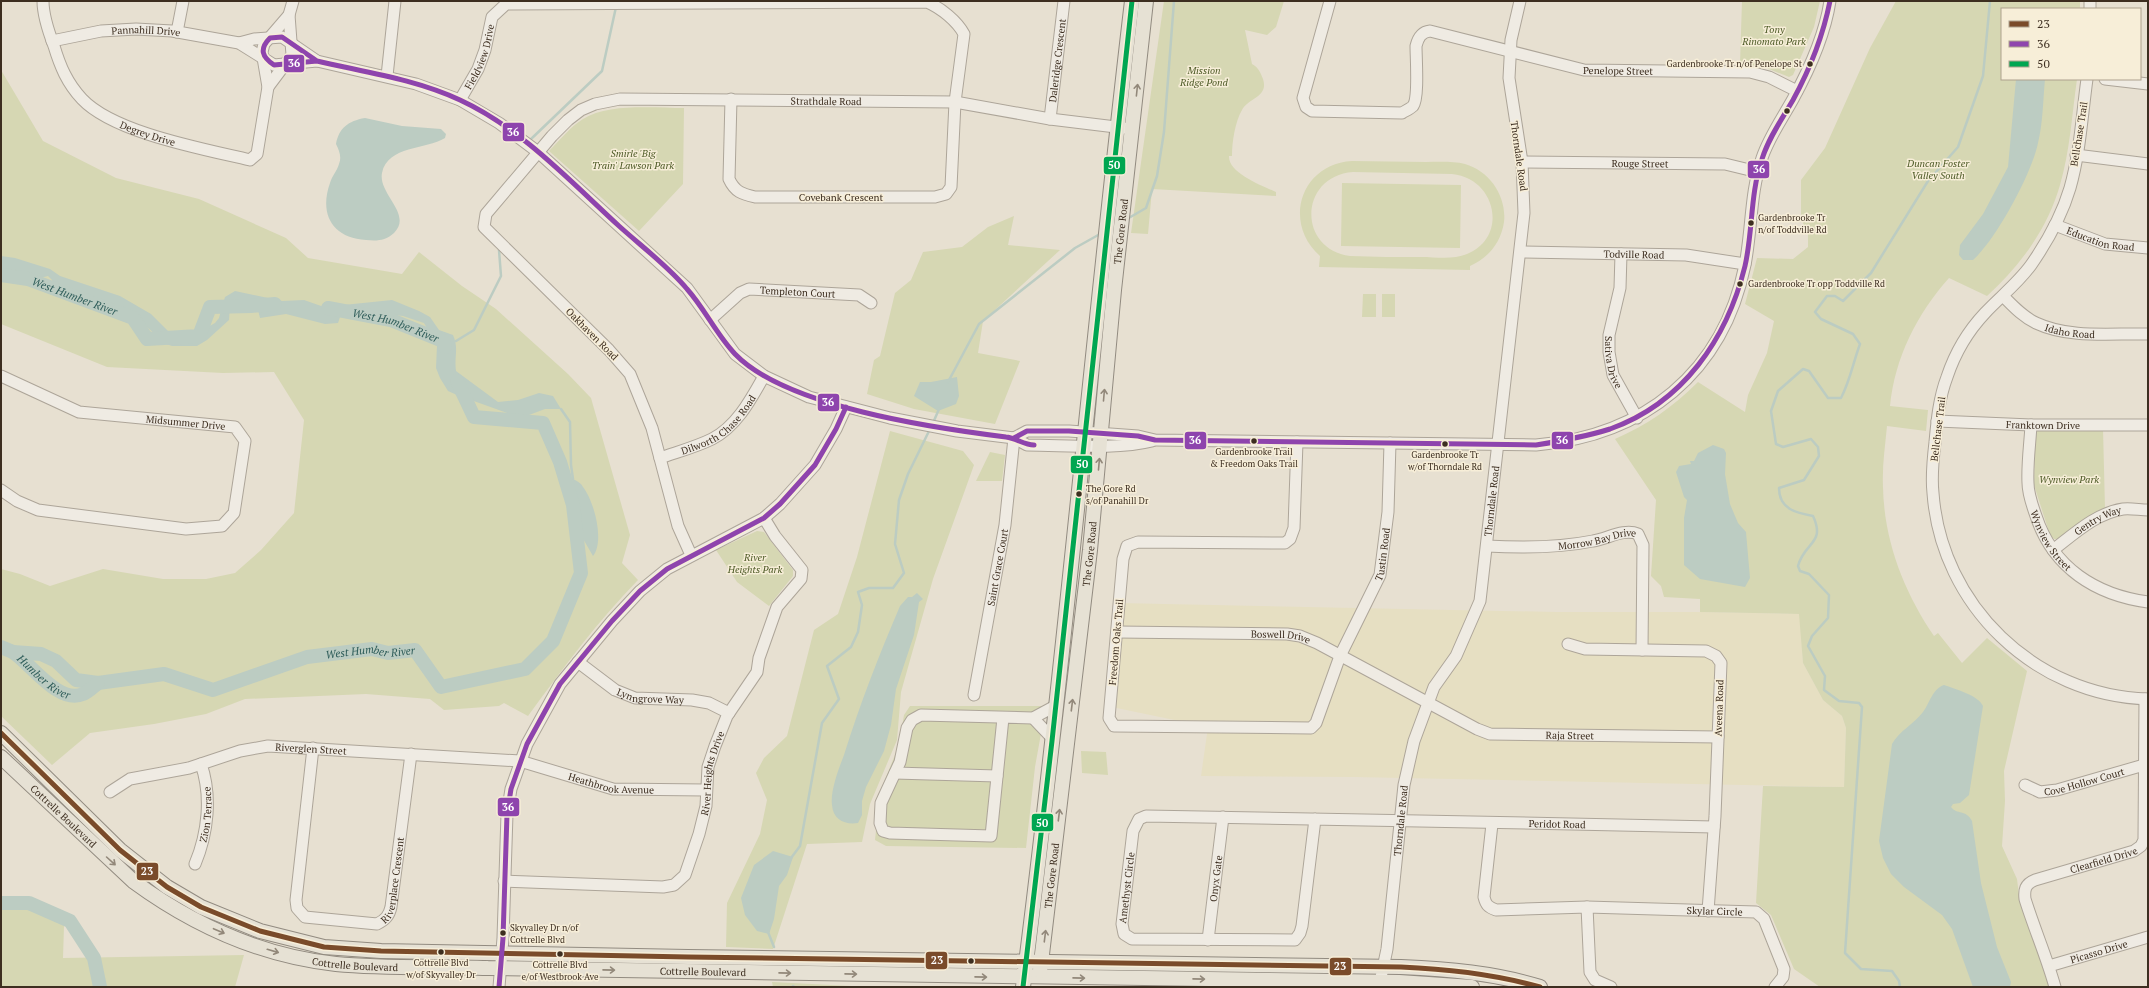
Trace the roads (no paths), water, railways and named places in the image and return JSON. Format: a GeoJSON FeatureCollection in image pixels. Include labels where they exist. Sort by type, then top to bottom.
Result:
{"type":"FeatureCollection","features":[{"type":"Feature","properties":{"kind":"main road","name":"The Gore Road"},"geometry":{"type":"LineString","coordinates":[[1024,982],[1071,584],[1107,217],[1132,1]]}},
{"type":"Feature","properties":{"kind":"main road","name":"The Gore Road"},"geometry":{"type":"LineString","coordinates":[[1039,982],[1086,586],[1120,236],[1146,1]]}},
{"type":"Feature","properties":{"kind":"main road"},"geometry":{"type":"LineString","coordinates":[[1071,584],[1086,586]]}},
{"type":"Feature","properties":{"kind":"main road","name":"Cottrelle Boulevard"},"geometry":{"type":"LineString","coordinates":[[1,733],[120,850],[167,888],[201,907],[260,932],[324,947],[369,951],[812,959],[1383,966],[1465,971],[1540,987]]}},
{"type":"Feature","properties":{"kind":"main road"},"geometry":{"type":"LineString","coordinates":[[1053,737],[1068,738]]}},
{"type":"Feature","properties":{"kind":"main road","name":"Cottrelle Boulevard"},"geometry":{"type":"LineString","coordinates":[[1,757],[133,881],[184,915],[213,929],[256,946],[318,961],[360,965],[812,974],[1024,982],[1427,983],[1472,987]]}},
{"type":"Feature","properties":{"kind":"street","name":"Degrey Drive"},"geometry":{"type":"LineString","coordinates":[[43,1],[52,41],[63,73],[82,99],[103,115],[144,133],[250,160],[257,154],[268,87],[264,58]]}},
{"type":"Feature","properties":{"kind":"street"},"geometry":{"type":"LineString","coordinates":[[178,32],[183,1]]}},
{"type":"Feature","properties":{"kind":"street"},"geometry":{"type":"LineString","coordinates":[[283,65],[291,59],[292,54],[289,15],[293,1]]}},
{"type":"Feature","properties":{"kind":"street"},"geometry":{"type":"LineString","coordinates":[[387,76],[395,1]]}},
{"type":"Feature","properties":{"kind":"street","name":"Daleridge Crescent"},"geometry":{"type":"LineString","coordinates":[[1050,119],[1064,1]]}},
{"type":"Feature","properties":{"kind":"street","name":"Penelope Street"},"geometry":{"type":"LineString","coordinates":[[1330,1],[1303,98],[1306,107],[1312,111],[1402,113],[1408,110],[1412,106],[1416,96],[1416,46],[1418,38],[1425,32],[1430,31],[1510,52],[1593,71],[1750,72],[1769,77],[1797,90]]}},
{"type":"Feature","properties":{"kind":"street","name":"Thorndale Road"},"geometry":{"type":"LineString","coordinates":[[1379,984],[1391,913],[1390,903],[1404,785],[1414,741],[1434,687],[1456,656],[1480,601],[1488,546],[1521,252],[1525,199],[1522,162],[1511,98],[1510,52],[1520,1]]}},
{"type":"Feature","properties":{"kind":"street","name":"Pannahill Drive"},"geometry":{"type":"LineString","coordinates":[[52,41],[101,31],[136,29],[178,32],[239,43],[264,58],[270,64],[283,65],[317,61],[387,76],[416,84],[460,100],[499,123],[538,152],[687,288],[735,354],[764,376],[809,397],[890,418],[957,431],[1014,438],[1027,431],[1101,440],[1138,436],[1155,440],[1536,445],[1570,441],[1602,432],[1637,418],[1675,390],[1705,357],[1725,325],[1731,311],[1745,264],[1754,186],[1768,143],[1797,90],[1817,45],[1830,1]]}},
{"type":"Feature","properties":{"kind":"street","name":"Fieldview Drive"},"geometry":{"type":"LineString","coordinates":[[460,100],[478,69],[485,50],[492,17],[506,4],[672,2],[927,2],[935,5],[959,26],[964,34],[955,102]]}},
{"type":"Feature","properties":{"kind":"street"},"geometry":{"type":"LineString","coordinates":[[264,58],[262,52],[264,44],[289,15]]}},
{"type":"Feature","properties":{"kind":"street","name":"Pannahill Drive"},"geometry":{"type":"LineString","coordinates":[[239,43],[254,39],[282,37],[317,61]]}},
{"type":"Feature","properties":{"kind":"street","name":"Degrey Drive"},"geometry":{"type":"LineString","coordinates":[[268,87],[283,65]]}},
{"type":"Feature","properties":{"kind":"street","name":"Bellchase Trail"},"geometry":{"type":"LineString","coordinates":[[2087,80],[2070,188],[2055,225],[2030,265],[2003,296],[1978,321],[1956,355],[1943,390],[1937,421],[1932,478],[1938,526],[1951,567],[1961,587],[1978,612],[2010,646],[2049,673],[2096,692],[2146,699]]}},
{"type":"Feature","properties":{"kind":"street"},"geometry":{"type":"LineString","coordinates":[[2114,80],[2148,84]]}},
{"type":"Feature","properties":{"kind":"street","name":"Strathdale Road"},"geometry":{"type":"LineString","coordinates":[[538,152],[552,136],[580,110],[609,100],[731,99],[955,102],[1050,119],[1132,129]]}},
{"type":"Feature","properties":{"kind":"street","name":"Covebank Crescent"},"geometry":{"type":"LineString","coordinates":[[731,99],[729,179],[733,188],[740,194],[755,197],[935,197],[946,194],[951,187],[952,179],[955,102]]}},
{"type":"Feature","properties":{"kind":"street","name":"Oakhaven Road"},"geometry":{"type":"LineString","coordinates":[[538,152],[486,214],[484,227],[609,350],[630,374],[652,428],[678,526],[691,555]]}},
{"type":"Feature","properties":{"kind":"street"},"geometry":{"type":"LineString","coordinates":[[2076,155],[2148,164]]}},
{"type":"Feature","properties":{"kind":"street","name":"Rouge Street"},"geometry":{"type":"LineString","coordinates":[[1522,162],[1724,164],[1758,172]]}},
{"type":"Feature","properties":{"kind":"street","name":"Education Road"},"geometry":{"type":"LineString","coordinates":[[2055,225],[2105,244],[2148,248]]}},
{"type":"Feature","properties":{"kind":"street","name":"Todville Road"},"geometry":{"type":"LineString","coordinates":[[1521,252],[1686,255],[1745,264]]}},
{"type":"Feature","properties":{"kind":"street","name":"Sativa Drive"},"geometry":{"type":"LineString","coordinates":[[1621,254],[1620,288],[1609,335],[1608,352],[1614,375],[1637,418]]}},
{"type":"Feature","properties":{"kind":"street","name":"Templeton Court"},"geometry":{"type":"LineString","coordinates":[[710,320],[740,294],[749,289],[859,295],[871,303]]}},
{"type":"Feature","properties":{"kind":"street","name":"Idaho Road"},"geometry":{"type":"LineString","coordinates":[[2003,296],[2019,312],[2035,322],[2061,332],[2148,334]]}},
{"type":"Feature","properties":{"kind":"street","name":"Midsummer Drive"},"geometry":{"type":"LineString","coordinates":[[1,376],[79,412],[235,427],[245,441],[234,513],[222,526],[186,529],[38,510],[17,501],[1,490]]}},
{"type":"Feature","properties":{"kind":"street","name":"Dilworth Chase Road"},"geometry":{"type":"LineString","coordinates":[[660,458],[713,438],[729,426],[750,400],[764,376]]}},
{"type":"Feature","properties":{"kind":"street"},"geometry":{"type":"LineString","coordinates":[[499,987],[502,953],[507,814],[520,761],[560,684],[640,591],[667,569],[691,555],[764,518],[780,504],[815,464],[836,429],[846,407]]}},
{"type":"Feature","properties":{"kind":"street","name":"Franktown Drive"},"geometry":{"type":"LineString","coordinates":[[1937,421],[2031,425],[2148,425]]}},
{"type":"Feature","properties":{"kind":"street","name":"Wynview Street"},"geometry":{"type":"LineString","coordinates":[[2031,425],[2029,490],[2038,522],[2053,550],[2074,573],[2093,586],[2118,597],[2148,602]]}},
{"type":"Feature","properties":{"kind":"street","name":"Saint Grace Court"},"geometry":{"type":"LineString","coordinates":[[974,695],[1005,525],[1014,438]]}},
{"type":"Feature","properties":{"kind":"street","name":"Freedom Oaks Trail"},"geometry":{"type":"LineString","coordinates":[[1297,442],[1294,528],[1290,539],[1279,544],[1132,543],[1124,551],[1109,718],[1114,726],[1311,728],[1316,722],[1340,656]]}},
{"type":"Feature","properties":{"kind":"street","name":"Tustin Road"},"geometry":{"type":"LineString","coordinates":[[1340,656],[1380,575],[1388,512],[1390,443]]}},
{"type":"Feature","properties":{"kind":"street","name":"Gentry Way"},"geometry":{"type":"LineString","coordinates":[[2053,550],[2085,526],[2102,516],[2123,509],[2148,510]]}},
{"type":"Feature","properties":{"kind":"street","name":"River Heights Drive"},"geometry":{"type":"LineString","coordinates":[[504,881],[663,888],[674,885],[685,875],[706,806],[705,790],[711,760],[729,713],[756,672],[759,658],[777,607],[801,579],[802,570],[775,536],[764,518]]}},
{"type":"Feature","properties":{"kind":"street","name":"Morrow Bay Drive"},"geometry":{"type":"LineString","coordinates":[[1488,546],[1553,547],[1596,541],[1626,532],[1638,534],[1643,545],[1642,650]]}},
{"type":"Feature","properties":{"kind":"street","name":"Boswell Drive"},"geometry":{"type":"LineString","coordinates":[[1117,632],[1287,634],[1300,636],[1317,643],[1428,702]]}},
{"type":"Feature","properties":{"kind":"street","name":"Aveena Road"},"geometry":{"type":"LineString","coordinates":[[1568,644],[1585,649],[1706,651],[1716,656],[1721,664],[1714,827],[1708,911]]}},
{"type":"Feature","properties":{"kind":"street","name":"Lynngrove Way"},"geometry":{"type":"LineString","coordinates":[[578,662],[615,690],[635,698],[692,700],[709,703],[729,713]]}},
{"type":"Feature","properties":{"kind":"street","name":"Clearfield Drive"},"geometry":{"type":"LineString","coordinates":[[2055,987],[2049,966],[2040,947],[2024,892],[2026,886],[2035,880],[2134,851],[2141,846],[2144,840],[2146,699]]}},
{"type":"Feature","properties":{"kind":"street","name":"Raja Street"},"geometry":{"type":"LineString","coordinates":[[1428,702],[1490,734],[1718,737]]}},
{"type":"Feature","properties":{"kind":"street"},"geometry":{"type":"LineString","coordinates":[[1003,718],[991,836],[890,834],[883,831],[880,823],[881,802],[900,762],[907,728],[912,720],[921,716],[1033,718],[1057,705]]}},
{"type":"Feature","properties":{"kind":"street"},"geometry":{"type":"LineString","coordinates":[[1033,718],[1053,737]]}},
{"type":"Feature","properties":{"kind":"street","name":"Riverglen Street"},"geometry":{"type":"LineString","coordinates":[[110,792],[130,779],[189,768],[240,751],[268,746],[520,761]]}},
{"type":"Feature","properties":{"kind":"street","name":"Riverplace Crescent"},"geometry":{"type":"LineString","coordinates":[[313,748],[296,900],[297,908],[305,917],[377,924],[384,921],[389,915],[391,907],[411,754]]}},
{"type":"Feature","properties":{"kind":"street","name":"Heathbrook Avenue"},"geometry":{"type":"LineString","coordinates":[[520,761],[613,789],[705,790]]}},
{"type":"Feature","properties":{"kind":"street","name":"Zion Terrace"},"geometry":{"type":"LineString","coordinates":[[196,864],[203,846],[207,812],[207,781],[202,764]]}},
{"type":"Feature","properties":{"kind":"street","name":"Cove Hollow Court"},"geometry":{"type":"LineString","coordinates":[[2025,785],[2040,792],[2057,790],[2144,765]]}},
{"type":"Feature","properties":{"kind":"street"},"geometry":{"type":"LineString","coordinates":[[895,773],[997,776]]}},
{"type":"Feature","properties":{"kind":"street","name":"Amethyst Circle"},"geometry":{"type":"LineString","coordinates":[[1315,819],[1302,926],[1298,937],[1291,940],[1130,939],[1124,934],[1122,924],[1133,831],[1138,819],[1146,816],[1222,817],[1315,819],[1400,821]]}},
{"type":"Feature","properties":{"kind":"street","name":"Onyx Gate"},"geometry":{"type":"LineString","coordinates":[[1208,940],[1222,817]]}},
{"type":"Feature","properties":{"kind":"street","name":"Peridot Road"},"geometry":{"type":"LineString","coordinates":[[1400,821],[1492,824],[1714,827]]}},
{"type":"Feature","properties":{"kind":"street","name":"Skylar Circle"},"geometry":{"type":"LineString","coordinates":[[1492,824],[1484,897],[1489,908],[1496,910],[1587,906],[1756,912],[1762,916],[1784,969],[1783,977],[1775,987]]}},
{"type":"Feature","properties":{"kind":"street"},"geometry":{"type":"LineString","coordinates":[[1587,906],[1590,972],[1595,980],[1611,987]]}},
{"type":"Feature","properties":{"kind":"street","name":"Picasso Drive"},"geometry":{"type":"LineString","coordinates":[[2049,966],[2148,937]]}},
{"type":"Feature","properties":{"kind":"waterway"},"geometry":{"type":"LineString","coordinates":[[1127,219],[1146,208],[1157,176],[1164,132],[1174,1]]}},
{"type":"Feature","properties":{"kind":"waterway"},"geometry":{"type":"LineString","coordinates":[[1900,987],[1899,981],[1892,971],[1861,969],[1845,953],[1862,707],[1859,703],[1839,701],[1824,690],[1825,676],[1808,646],[1812,636],[1828,618],[1829,595],[1809,574],[1800,571],[1798,566],[1801,558],[1816,538],[1816,525],[1813,516],[1790,509],[1782,501],[1780,495],[1779,488],[1804,480],[1819,456],[1818,447],[1811,439],[1783,447],[1776,444],[1771,411],[1778,391],[1803,369],[1809,371],[1828,398],[1841,398],[1860,344],[1853,334],[1821,319],[1815,312],[1827,296],[1835,296],[1843,301],[1871,273],[1928,181],[1958,147],[1983,76],[1990,1]]}},
{"type":"Feature","properties":{"kind":"waterway"},"geometry":{"type":"LineString","coordinates":[[530,140],[602,71],[616,7]]}},
{"type":"Feature","properties":{"kind":"waterway"},"geometry":{"type":"LineString","coordinates":[[948,382],[979,324],[1075,248],[1100,234]]}},
{"type":"Feature","properties":{"kind":"waterway"},"geometry":{"type":"LineString","coordinates":[[456,341],[474,330],[501,276],[499,250]]}},
{"type":"Feature","properties":{"kind":"waterway","name":"West Humber River"},"geometry":{"type":"LineString","coordinates":[[1,275],[28,279],[133,318],[147,339],[199,336],[210,307],[275,304]]}},
{"type":"Feature","properties":{"kind":"waterway","name":"West Humber River"},"geometry":{"type":"LineString","coordinates":[[328,308],[391,320],[443,341],[445,347]]}},
{"type":"Feature","properties":{"kind":"waterway","name":"West Humber River"},"geometry":{"type":"LineString","coordinates":[[1,647],[13,652],[41,654],[56,661],[76,680],[98,683],[164,674],[213,690],[307,657],[372,649],[388,653],[415,650],[441,687],[525,669],[553,641],[581,573],[573,505],[560,462],[543,423],[474,417],[457,381]]}},
{"type":"Feature","properties":{"kind":"waterway"},"geometry":{"type":"LineString","coordinates":[[561,409],[570,422],[571,465],[573,479]]}},
{"type":"Feature","properties":{"kind":"waterway"},"geometry":{"type":"LineString","coordinates":[[933,423],[939,409]]}},
{"type":"Feature","properties":{"kind":"waterway"},"geometry":{"type":"LineString","coordinates":[[791,858],[800,846],[822,723],[839,699],[827,666],[851,647],[858,632],[862,605],[858,592],[869,588],[893,588],[904,573],[895,544],[899,500],[908,474],[930,429]]}},
{"type":"Feature","properties":{"kind":"waterway","name":"Humber River"},"geometry":{"type":"LineString","coordinates":[[13,652],[45,681],[64,694],[74,696],[83,694],[98,683]]}},
{"type":"Feature","properties":{"kind":"waterway","name":"West Humber River"},"geometry":{"type":"LineString","coordinates":[[1,903],[29,903],[70,921],[94,958],[100,987]]}},
{"type":"Feature","properties":{"kind":"waterway"},"geometry":{"type":"LineString","coordinates":[[768,932],[774,947]]}},
{"type":"Feature","properties":{"kind":"place","name":"Gardenbrooke Tr n/of Penelope St"},"geometry":{"type":"Point","coordinates":[1810,64]}},
{"type":"Feature","properties":{"kind":"place","name":"Gardenbrooke Tr n/of Toddville Rd"},"geometry":{"type":"Point","coordinates":[1751,223]}},
{"type":"Feature","properties":{"kind":"place","name":"Gardenbrooke Tr opp Toddville Rd"},"geometry":{"type":"Point","coordinates":[1740,284]}},
{"type":"Feature","properties":{"kind":"place","name":"Gardenbrooke Trail & Freedom Oaks Trail"},"geometry":{"type":"Point","coordinates":[1254,441]}},
{"type":"Feature","properties":{"kind":"place","name":"Gardenbrooke Tr w/of Thorndale Rd"},"geometry":{"type":"Point","coordinates":[1445,444]}},
{"type":"Feature","properties":{"kind":"place","name":"The Gore Rd s/of Panahill Dr"},"geometry":{"type":"Point","coordinates":[1079,494]}},
{"type":"Feature","properties":{"kind":"place","name":"Skyvalley Dr n/of Cottrelle Blvd"},"geometry":{"type":"Point","coordinates":[503,933]}},
{"type":"Feature","properties":{"kind":"place","name":"Cottrelle Blvd w/of Skyvalley Dr"},"geometry":{"type":"Point","coordinates":[441,952]}},
{"type":"Feature","properties":{"kind":"place","name":"Cottrelle Blvd e/of Westbrook Ave"},"geometry":{"type":"Point","coordinates":[560,954]}},
{"type":"Feature","properties":{"kind":"park label","name":"Tony Rinomato Park"},"geometry":{"type":"Point","coordinates":[1774,34]}},
{"type":"Feature","properties":{"kind":"park label","name":"Mission Ridge Pond"},"geometry":{"type":"Point","coordinates":[1204,76]}},
{"type":"Feature","properties":{"kind":"park label","name":"Smirle 'Big Train' Lawson Park"},"geometry":{"type":"Point","coordinates":[633,158]}},
{"type":"Feature","properties":{"kind":"park label","name":"Duncan Foster Valley South"},"geometry":{"type":"Point","coordinates":[1938,168]}},
{"type":"Feature","properties":{"kind":"park label","name":"Wynview Park"},"geometry":{"type":"Point","coordinates":[2069,479]}},
{"type":"Feature","properties":{"kind":"park label","name":"River Heights Park"},"geometry":{"type":"Point","coordinates":[755,562]}}]}
